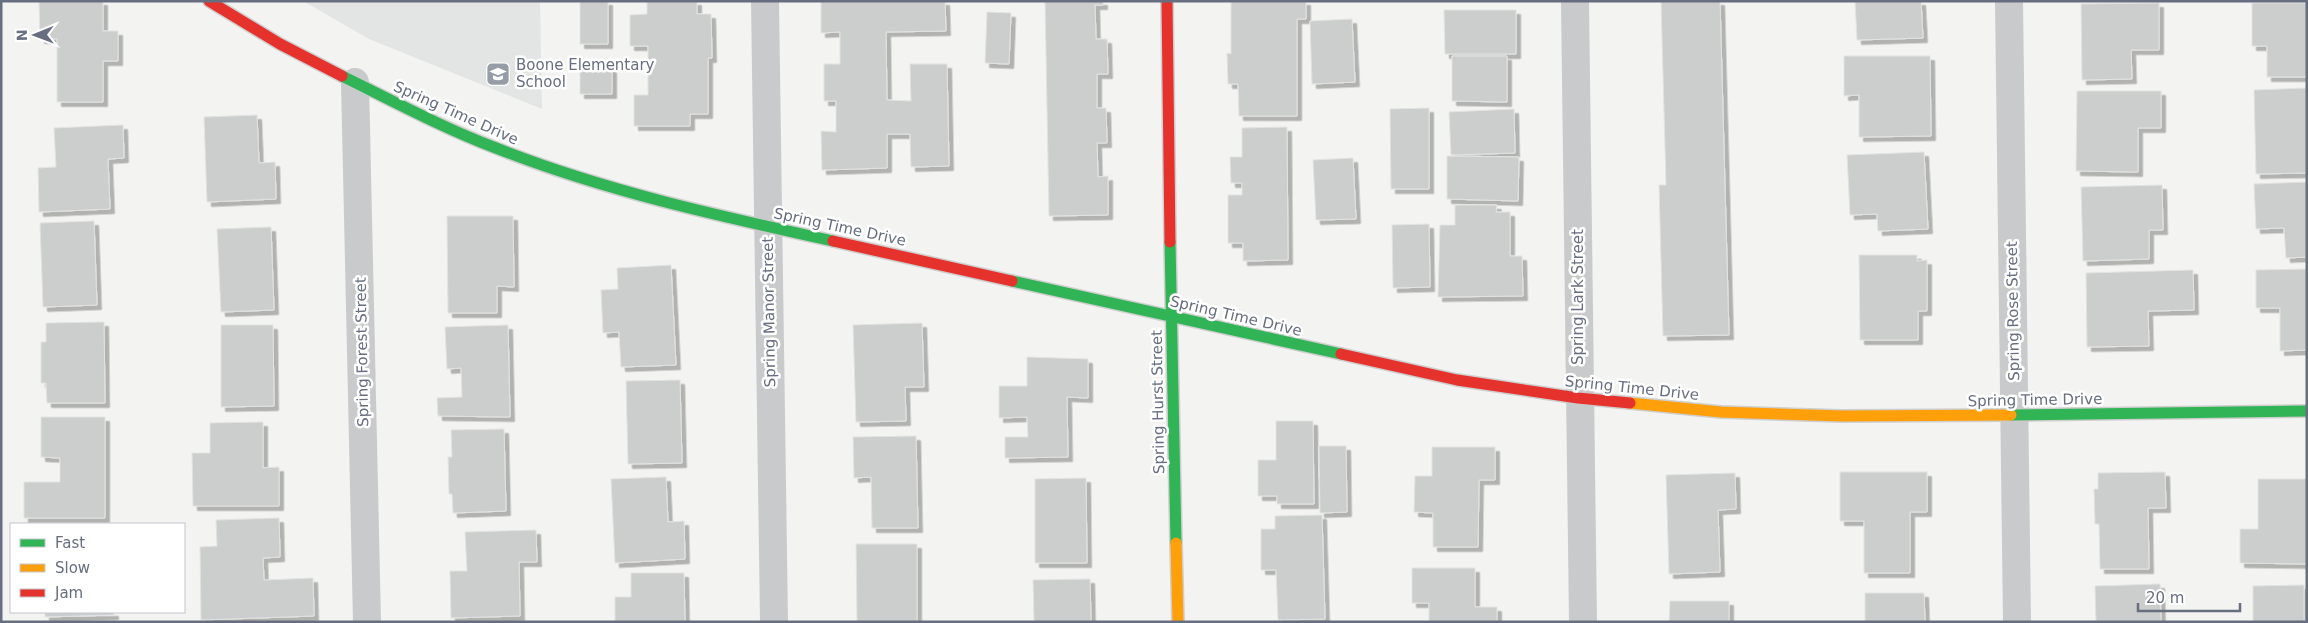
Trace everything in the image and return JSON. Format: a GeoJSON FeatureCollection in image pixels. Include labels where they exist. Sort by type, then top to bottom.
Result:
{"type":"FeatureCollection","features":[{"type":"Feature","properties":{"kind":"street","name":"Spring Time Drive"},"geometry":{"type":"LineString","coordinates":[[209,1],[257,32],[470,138],[623,192],[768,227],[1457,380],[1578,398],[1721,412],[1842,416],[2307,411]]}},
{"type":"Feature","properties":{"kind":"street","name":"Spring Manor Street"},"geometry":{"type":"LineString","coordinates":[[765,1],[774,622]]}},
{"type":"Feature","properties":{"kind":"street","name":"Spring Hurst Street"},"geometry":{"type":"LineString","coordinates":[[1167,1],[1178,622]]}},
{"type":"Feature","properties":{"kind":"street","name":"Spring Lark Street"},"geometry":{"type":"LineString","coordinates":[[1575,1],[1582,622]]}},
{"type":"Feature","properties":{"kind":"street","name":"Spring Rose Street"},"geometry":{"type":"LineString","coordinates":[[2008,1],[2017,622]]}},
{"type":"Feature","properties":{"kind":"street","name":"Spring Forest Street"},"geometry":{"type":"LineString","coordinates":[[355,82],[367,622]]}},
{"type":"Feature","properties":{"kind":"shaded area","name":"Boone Elementary School"},"geometry":{"type":"Polygon","coordinates":[[[303,1],[540,1],[542,109],[369,39],[303,1]]]}},
{"type":"Feature","properties":{"kind":"building"},"geometry":{"type":"Polygon","coordinates":[[[39,1],[103,1],[103,31],[118,31],[118,61],[103,61],[103,102],[57,102],[57,39],[40,39],[39,1]]]}},
{"type":"Feature","properties":{"kind":"building"},"geometry":{"type":"Polygon","coordinates":[[[580,1],[608,1],[608,44],[580,44],[580,1]]]}},
{"type":"Feature","properties":{"kind":"building"},"geometry":{"type":"Polygon","coordinates":[[[647,1],[697,1],[697,14],[711,14],[712,58],[708,58],[708,114],[690,114],[690,126],[634,126],[634,95],[648,95],[648,46],[630,46],[630,15],[647,14],[647,1]]]}},
{"type":"Feature","properties":{"kind":"building"},"geometry":{"type":"Polygon","coordinates":[[[821,1],[945,1],[946,31],[886,32],[887,100],[911,101],[910,64],[947,64],[949,166],[911,167],[910,134],[887,134],[887,168],[822,170],[821,131],[836,132],[836,101],[824,101],[824,64],[840,64],[840,32],[821,33],[821,1]]]}},
{"type":"Feature","properties":{"kind":"building"},"geometry":{"type":"Polygon","coordinates":[[[1045,1],[1103,1],[1103,5],[1095,5],[1096,39],[1107,39],[1108,74],[1097,74],[1097,108],[1106,108],[1107,143],[1097,143],[1098,177],[1108,176],[1108,215],[1049,216],[1045,1]]]}},
{"type":"Feature","properties":{"kind":"building"},"geometry":{"type":"Polygon","coordinates":[[[1231,1],[1306,1],[1306,19],[1297,19],[1297,116],[1239,116],[1238,84],[1228,84],[1227,53],[1231,54],[1231,1]]]}},
{"type":"Feature","properties":{"kind":"building"},"geometry":{"type":"Polygon","coordinates":[[[1661,1],[1720,1],[1729,335],[1663,336],[1659,185],[1666,185],[1661,1]]]}},
{"type":"Feature","properties":{"kind":"building"},"geometry":{"type":"Polygon","coordinates":[[[1855,1],[1921,1],[1923,38],[1857,40],[1855,1]]]}},
{"type":"Feature","properties":{"kind":"building"},"geometry":{"type":"Polygon","coordinates":[[[2159,3],[2159,50],[2131,50],[2132,79],[2082,80],[2081,4],[2159,3]]]}},
{"type":"Feature","properties":{"kind":"building"},"geometry":{"type":"Polygon","coordinates":[[[2252,3],[2307,3],[2307,77],[2267,77],[2267,46],[2252,46],[2252,3]]]}},
{"type":"Feature","properties":{"kind":"building"},"geometry":{"type":"Polygon","coordinates":[[[1444,10],[1516,10],[1516,54],[1445,54],[1444,10]]]}},
{"type":"Feature","properties":{"kind":"building"},"geometry":{"type":"Polygon","coordinates":[[[987,12],[1011,13],[1009,64],[985,63],[987,12]]]}},
{"type":"Feature","properties":{"kind":"building"},"geometry":{"type":"Polygon","coordinates":[[[1352,19],[1355,82],[1312,84],[1310,21],[1352,19]]]}},
{"type":"Feature","properties":{"kind":"building"},"geometry":{"type":"Polygon","coordinates":[[[1452,56],[1507,56],[1507,102],[1452,101],[1452,56]]]}},
{"type":"Feature","properties":{"kind":"building"},"geometry":{"type":"Polygon","coordinates":[[[1844,56],[1930,56],[1931,136],[1859,137],[1859,95],[1844,96],[1844,56]]]}},
{"type":"Feature","properties":{"kind":"building"},"geometry":{"type":"Polygon","coordinates":[[[580,63],[612,63],[612,94],[580,94],[580,63]]]}},
{"type":"Feature","properties":{"kind":"building"},"geometry":{"type":"Polygon","coordinates":[[[2307,88],[2307,173],[2256,174],[2254,90],[2307,88]]]}},
{"type":"Feature","properties":{"kind":"building"},"geometry":{"type":"Polygon","coordinates":[[[2077,91],[2161,91],[2161,128],[2138,128],[2138,172],[2076,171],[2077,91]]]}},
{"type":"Feature","properties":{"kind":"building"},"geometry":{"type":"Polygon","coordinates":[[[1429,108],[1429,189],[1391,189],[1390,109],[1429,108]]]}},
{"type":"Feature","properties":{"kind":"building"},"geometry":{"type":"Polygon","coordinates":[[[1514,109],[1515,153],[1451,155],[1449,112],[1514,109]]]}},
{"type":"Feature","properties":{"kind":"building"},"geometry":{"type":"Polygon","coordinates":[[[257,115],[259,163],[275,162],[276,199],[207,202],[204,117],[257,115]]]}},
{"type":"Feature","properties":{"kind":"building"},"geometry":{"type":"Polygon","coordinates":[[[123,125],[124,158],[108,159],[110,209],[39,212],[38,168],[56,167],[54,128],[123,125]]]}},
{"type":"Feature","properties":{"kind":"building"},"geometry":{"type":"Polygon","coordinates":[[[1287,127],[1288,260],[1243,261],[1243,243],[1228,243],[1228,195],[1242,195],[1242,183],[1231,183],[1230,157],[1242,157],[1242,128],[1287,127]]]}},
{"type":"Feature","properties":{"kind":"building"},"geometry":{"type":"Polygon","coordinates":[[[1924,152],[1928,229],[1878,231],[1877,214],[1850,215],[1847,155],[1924,152]]]}},
{"type":"Feature","properties":{"kind":"building"},"geometry":{"type":"Polygon","coordinates":[[[1447,156],[1519,157],[1518,201],[1447,199],[1447,156]]]}},
{"type":"Feature","properties":{"kind":"building"},"geometry":{"type":"Polygon","coordinates":[[[1353,158],[1356,219],[1316,220],[1313,160],[1353,158]]]}},
{"type":"Feature","properties":{"kind":"building"},"geometry":{"type":"Polygon","coordinates":[[[2307,182],[2307,257],[2286,258],[2284,228],[2256,229],[2254,184],[2307,182]]]}},
{"type":"Feature","properties":{"kind":"building"},"geometry":{"type":"Polygon","coordinates":[[[2162,185],[2163,230],[2149,230],[2149,259],[2083,261],[2081,187],[2162,185]]]}},
{"type":"Feature","properties":{"kind":"building"},"geometry":{"type":"Polygon","coordinates":[[[1455,205],[1497,205],[1496,212],[1510,212],[1510,256],[1522,256],[1523,296],[1438,297],[1440,225],[1455,225],[1455,205]]]}},
{"type":"Feature","properties":{"kind":"building"},"geometry":{"type":"Polygon","coordinates":[[[447,216],[513,216],[514,287],[497,286],[497,313],[448,313],[447,216]]]}},
{"type":"Feature","properties":{"kind":"building"},"geometry":{"type":"Polygon","coordinates":[[[94,221],[97,305],[43,307],[40,223],[94,221]]]}},
{"type":"Feature","properties":{"kind":"building"},"geometry":{"type":"Polygon","coordinates":[[[1429,224],[1430,287],[1393,288],[1392,225],[1429,224]]]}},
{"type":"Feature","properties":{"kind":"building"},"geometry":{"type":"Polygon","coordinates":[[[271,227],[274,310],[221,312],[217,229],[271,227]]]}},
{"type":"Feature","properties":{"kind":"building"},"geometry":{"type":"Polygon","coordinates":[[[1859,255],[1917,255],[1917,261],[1927,260],[1927,311],[1918,311],[1918,340],[1860,340],[1859,255]]]}},
{"type":"Feature","properties":{"kind":"building"},"geometry":{"type":"Polygon","coordinates":[[[671,265],[676,365],[621,367],[619,332],[603,333],[601,290],[618,289],[617,268],[671,265]]]}},
{"type":"Feature","properties":{"kind":"building"},"geometry":{"type":"Polygon","coordinates":[[[2307,269],[2307,350],[2280,351],[2280,308],[2256,308],[2256,270],[2307,269]]]}},
{"type":"Feature","properties":{"kind":"building"},"geometry":{"type":"Polygon","coordinates":[[[2193,270],[2194,310],[2148,311],[2149,346],[2087,347],[2086,273],[2193,270]]]}},
{"type":"Feature","properties":{"kind":"building"},"geometry":{"type":"Polygon","coordinates":[[[104,322],[105,403],[47,403],[46,383],[41,383],[41,342],[46,342],[46,323],[104,322]]]}},
{"type":"Feature","properties":{"kind":"building"},"geometry":{"type":"Polygon","coordinates":[[[922,323],[924,387],[905,387],[906,421],[856,422],[853,325],[922,323]]]}},
{"type":"Feature","properties":{"kind":"building"},"geometry":{"type":"Polygon","coordinates":[[[221,325],[273,325],[274,406],[221,407],[221,325]]]}},
{"type":"Feature","properties":{"kind":"building"},"geometry":{"type":"Polygon","coordinates":[[[508,325],[510,417],[438,416],[437,398],[462,397],[461,368],[447,369],[445,327],[508,325]]]}},
{"type":"Feature","properties":{"kind":"building"},"geometry":{"type":"Polygon","coordinates":[[[1027,357],[1088,359],[1088,398],[1067,397],[1068,457],[1005,458],[1005,437],[1028,437],[1027,417],[999,418],[999,386],[1027,386],[1027,357]]]}},
{"type":"Feature","properties":{"kind":"building"},"geometry":{"type":"Polygon","coordinates":[[[680,380],[682,463],[628,464],[626,381],[680,380]]]}},
{"type":"Feature","properties":{"kind":"building"},"geometry":{"type":"Polygon","coordinates":[[[41,417],[105,417],[105,518],[24,518],[24,482],[60,482],[60,458],[41,457],[41,417]]]}},
{"type":"Feature","properties":{"kind":"building"},"geometry":{"type":"Polygon","coordinates":[[[1276,421],[1313,421],[1314,504],[1277,504],[1277,496],[1258,496],[1258,460],[1276,460],[1276,421]]]}},
{"type":"Feature","properties":{"kind":"building"},"geometry":{"type":"Polygon","coordinates":[[[263,422],[263,468],[279,467],[279,506],[193,506],[192,453],[210,453],[210,423],[263,422]]]}},
{"type":"Feature","properties":{"kind":"building"},"geometry":{"type":"Polygon","coordinates":[[[504,429],[506,511],[453,513],[452,494],[449,494],[448,457],[452,457],[451,430],[504,429]]]}},
{"type":"Feature","properties":{"kind":"building"},"geometry":{"type":"Polygon","coordinates":[[[916,436],[918,528],[872,528],[871,477],[854,478],[853,437],[916,436]]]}},
{"type":"Feature","properties":{"kind":"building"},"geometry":{"type":"Polygon","coordinates":[[[1319,446],[1346,446],[1347,512],[1320,513],[1319,446]]]}},
{"type":"Feature","properties":{"kind":"building"},"geometry":{"type":"Polygon","coordinates":[[[1432,447],[1495,447],[1495,480],[1479,480],[1478,547],[1433,547],[1433,513],[1414,512],[1415,476],[1432,476],[1432,447]]]}},
{"type":"Feature","properties":{"kind":"building"},"geometry":{"type":"Polygon","coordinates":[[[1840,472],[1927,472],[1927,512],[1910,512],[1910,573],[1864,573],[1864,521],[1840,521],[1840,472]]]}},
{"type":"Feature","properties":{"kind":"building"},"geometry":{"type":"Polygon","coordinates":[[[2165,472],[2166,508],[2148,508],[2149,569],[2100,569],[2099,524],[2095,524],[2094,489],[2098,489],[2098,473],[2165,472]]]}},
{"type":"Feature","properties":{"kind":"building"},"geometry":{"type":"Polygon","coordinates":[[[1735,473],[1736,509],[1718,510],[1720,572],[1669,574],[1666,475],[1735,473]]]}},
{"type":"Feature","properties":{"kind":"building"},"geometry":{"type":"Polygon","coordinates":[[[666,477],[668,522],[684,521],[685,559],[615,563],[611,479],[666,477]]]}},
{"type":"Feature","properties":{"kind":"building"},"geometry":{"type":"Polygon","coordinates":[[[1086,478],[1087,563],[1035,563],[1035,479],[1086,478]]]}},
{"type":"Feature","properties":{"kind":"building"},"geometry":{"type":"Polygon","coordinates":[[[2258,479],[2307,479],[2307,564],[2240,563],[2240,529],[2258,529],[2258,479]]]}},
{"type":"Feature","properties":{"kind":"building"},"geometry":{"type":"Polygon","coordinates":[[[1322,515],[1325,619],[1278,620],[1276,570],[1261,570],[1261,529],[1275,529],[1275,516],[1322,515]]]}},
{"type":"Feature","properties":{"kind":"building"},"geometry":{"type":"Polygon","coordinates":[[[279,518],[280,557],[263,558],[264,580],[313,578],[314,616],[201,620],[200,547],[217,546],[216,520],[279,518]]]}},
{"type":"Feature","properties":{"kind":"building"},"geometry":{"type":"Polygon","coordinates":[[[536,530],[537,562],[519,562],[520,616],[451,618],[450,571],[467,571],[465,532],[536,530]]]}},
{"type":"Feature","properties":{"kind":"building"},"geometry":{"type":"Polygon","coordinates":[[[856,544],[917,544],[917,622],[857,622],[856,544]]]}},
{"type":"Feature","properties":{"kind":"building"},"geometry":{"type":"Polygon","coordinates":[[[1412,568],[1475,568],[1475,607],[1497,607],[1497,622],[1429,622],[1429,603],[1412,603],[1412,568]]]}},
{"type":"Feature","properties":{"kind":"building"},"geometry":{"type":"Polygon","coordinates":[[[631,573],[684,573],[685,622],[615,622],[615,597],[631,597],[631,573]]]}},
{"type":"Feature","properties":{"kind":"building"},"geometry":{"type":"Polygon","coordinates":[[[1090,579],[1091,622],[1034,622],[1033,580],[1090,579]]]}},
{"type":"Feature","properties":{"kind":"building"},"geometry":{"type":"Polygon","coordinates":[[[2160,584],[2161,622],[2096,622],[2095,586],[2160,584]]]}},
{"type":"Feature","properties":{"kind":"building"},"geometry":{"type":"Polygon","coordinates":[[[2304,585],[2304,622],[2253,622],[2253,586],[2304,585]]]}},
{"type":"Feature","properties":{"kind":"building"},"geometry":{"type":"Polygon","coordinates":[[[1865,593],[1924,593],[1925,622],[1865,622],[1865,593]]]}},
{"type":"Feature","properties":{"kind":"building"},"geometry":{"type":"Polygon","coordinates":[[[1670,601],[1729,601],[1729,622],[1669,622],[1670,601]]]}},
{"type":"Feature","properties":{"kind":"building"},"geometry":{"type":"Polygon","coordinates":[[[45,613],[114,613],[114,615],[45,617],[45,613]]]}},
{"type":"Feature","properties":{"kind":"traffic: fast"},"geometry":{"type":"LineString","coordinates":[[342,76],[457,132],[537,163],[620,190],[833,241]]}},
{"type":"Feature","properties":{"kind":"traffic: fast"},"geometry":{"type":"LineString","coordinates":[[1170,242],[1176,543]]}},
{"type":"Feature","properties":{"kind":"traffic: fast"},"geometry":{"type":"LineString","coordinates":[[1012,281],[1341,354]]}},
{"type":"Feature","properties":{"kind":"traffic: fast"},"geometry":{"type":"LineString","coordinates":[[2011,415],[2307,411]]}},
{"type":"Feature","properties":{"kind":"traffic: slow"},"geometry":{"type":"LineString","coordinates":[[1630,403],[1721,412],[1842,416],[2011,415]]}},
{"type":"Feature","properties":{"kind":"traffic: slow"},"geometry":{"type":"LineString","coordinates":[[1176,543],[1178,622]]}},
{"type":"Feature","properties":{"kind":"traffic: jam"},"geometry":{"type":"LineString","coordinates":[[209,1],[280,44],[342,76]]}},
{"type":"Feature","properties":{"kind":"traffic: jam"},"geometry":{"type":"LineString","coordinates":[[1167,1],[1170,242]]}},
{"type":"Feature","properties":{"kind":"traffic: jam"},"geometry":{"type":"LineString","coordinates":[[833,241],[1012,281]]}},
{"type":"Feature","properties":{"kind":"traffic: jam"},"geometry":{"type":"LineString","coordinates":[[1341,354],[1457,380],[1578,398],[1630,403]]}},
{"type":"Feature","properties":{"kind":"place","name":"Boone Elementary School"},"geometry":{"type":"Point","coordinates":[498,74]}}]}
